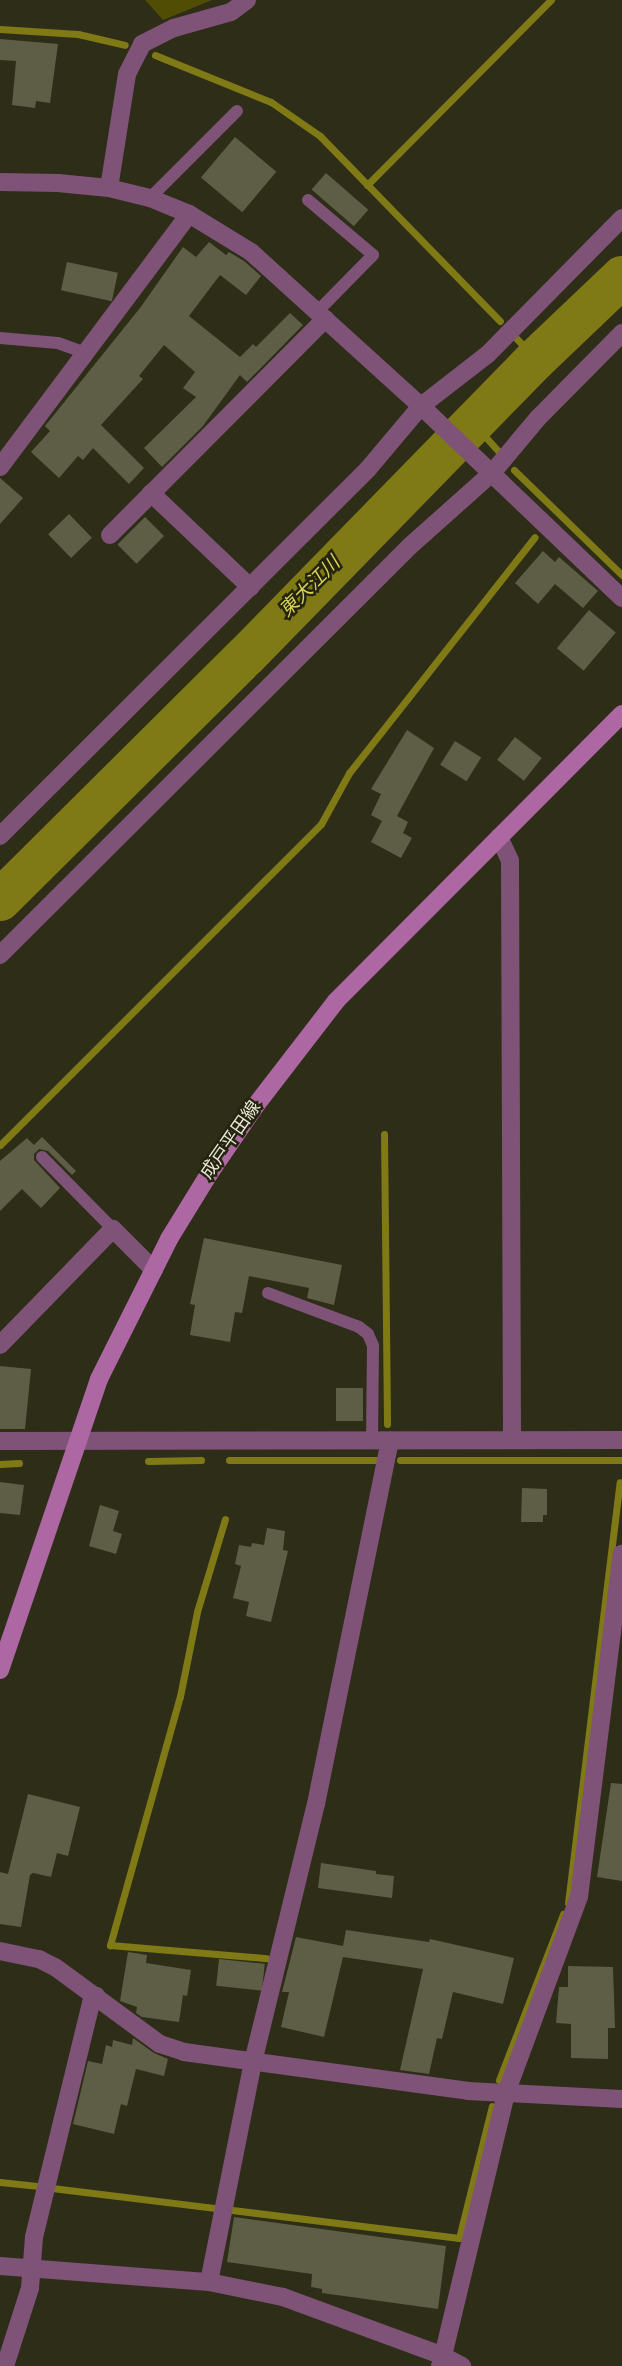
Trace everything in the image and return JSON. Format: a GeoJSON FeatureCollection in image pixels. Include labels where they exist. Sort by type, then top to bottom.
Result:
{"type":"FeatureCollection","features":[{"type":"Feature","properties":{"kind":"main road","name":"成戸平田線"},"geometry":{"type":"LineString","coordinates":[[0,1670],[100,1379],[153,1270],[209,1174],[256,1105],[336,1001],[622,714]]}},
{"type":"Feature","properties":{"kind":"street"},"geometry":{"type":"LineString","coordinates":[[109,188],[127,74],[142,44],[174,28],[231,12],[247,0]]}},
{"type":"Feature","properties":{"kind":"street"},"geometry":{"type":"LineString","coordinates":[[0,182],[109,188],[150,198],[189,214],[251,252],[426,411],[622,598]]}},
{"type":"Feature","properties":{"kind":"street"},"geometry":{"type":"LineString","coordinates":[[0,467],[189,214]]}},
{"type":"Feature","properties":{"kind":"street"},"geometry":{"type":"LineString","coordinates":[[0,836],[622,218]]}},
{"type":"Feature","properties":{"kind":"street"},"geometry":{"type":"LineString","coordinates":[[110,535],[321,316]]}},
{"type":"Feature","properties":{"kind":"street"},"geometry":{"type":"LineString","coordinates":[[0,955],[622,333]]}},
{"type":"Feature","properties":{"kind":"street"},"geometry":{"type":"LineString","coordinates":[[151,494],[250,587]]}},
{"type":"Feature","properties":{"kind":"street"},"geometry":{"type":"LineString","coordinates":[[499,837],[510,861],[512,1440]]}},
{"type":"Feature","properties":{"kind":"street"},"geometry":{"type":"LineString","coordinates":[[0,1345],[113,1229],[153,1270]]}},
{"type":"Feature","properties":{"kind":"street"},"geometry":{"type":"LineString","coordinates":[[209,2282],[253,2062],[316,1804],[381,1440]]}},
{"type":"Feature","properties":{"kind":"street"},"geometry":{"type":"LineString","coordinates":[[0,1441],[622,1440]]}},
{"type":"Feature","properties":{"kind":"street"},"geometry":{"type":"LineString","coordinates":[[441,2361],[506,2093],[579,1896],[622,1554]]}},
{"type":"Feature","properties":{"kind":"street"},"geometry":{"type":"LineString","coordinates":[[0,1951],[39,1959],[96,1996],[160,2044],[184,2052],[468,2091],[622,2099]]}},
{"type":"Feature","properties":{"kind":"street"},"geometry":{"type":"LineString","coordinates":[[5,2366],[30,2288],[34,2237],[91,2003],[96,1996]]}},
{"type":"Feature","properties":{"kind":"street"},"geometry":{"type":"LineString","coordinates":[[0,2266],[209,2282],[283,2297],[441,2361],[462,2366]]}},
{"type":"Feature","properties":{"kind":"lane"},"geometry":{"type":"LineString","coordinates":[[150,198],[237,111]]}},
{"type":"Feature","properties":{"kind":"lane"},"geometry":{"type":"LineString","coordinates":[[308,200],[373,254],[321,316]]}},
{"type":"Feature","properties":{"kind":"lane"},"geometry":{"type":"LineString","coordinates":[[0,338],[58,343],[85,353]]}},
{"type":"Feature","properties":{"kind":"lane"},"geometry":{"type":"LineString","coordinates":[[42,1157],[113,1229]]}},
{"type":"Feature","properties":{"kind":"lane"},"geometry":{"type":"LineString","coordinates":[[268,1293],[359,1327],[368,1334],[373,1346],[381,1440]]}},
{"type":"Feature","properties":{"kind":"shaded area"},"geometry":{"type":"Polygon","coordinates":[[[145,0],[212,0],[163,20],[145,0]]]}},
{"type":"Feature","properties":{"kind":"building"},"geometry":{"type":"Polygon","coordinates":[[[0,39],[58,44],[50,103],[36,101],[35,108],[12,105],[16,61],[0,60],[0,39]]]}},
{"type":"Feature","properties":{"kind":"building"},"geometry":{"type":"Polygon","coordinates":[[[235,137],[276,172],[242,212],[201,178],[235,137]]]}},
{"type":"Feature","properties":{"kind":"building"},"geometry":{"type":"Polygon","coordinates":[[[326,173],[368,210],[354,226],[312,190],[326,173]]]}},
{"type":"Feature","properties":{"kind":"building"},"geometry":{"type":"Polygon","coordinates":[[[209,242],[226,255],[229,252],[244,261],[261,276],[246,295],[220,275],[189,316],[240,357],[253,344],[256,347],[290,313],[303,325],[247,382],[240,375],[203,426],[162,467],[144,448],[196,397],[183,388],[195,372],[164,345],[139,376],[143,379],[101,425],[144,468],[129,484],[93,448],[83,460],[78,456],[59,478],[31,452],[50,431],[45,426],[140,308],[183,247],[196,257],[209,242]]]}},
{"type":"Feature","properties":{"kind":"building"},"geometry":{"type":"Polygon","coordinates":[[[67,262],[118,273],[112,301],[61,290],[67,262]]]}},
{"type":"Feature","properties":{"kind":"building"},"geometry":{"type":"Polygon","coordinates":[[[0,478],[23,498],[0,524],[0,478]]]}},
{"type":"Feature","properties":{"kind":"building"},"geometry":{"type":"Polygon","coordinates":[[[69,514],[92,538],[71,558],[48,534],[69,514]]]}},
{"type":"Feature","properties":{"kind":"building"},"geometry":{"type":"Polygon","coordinates":[[[145,517],[164,536],[137,564],[117,545],[145,517]]]}},
{"type":"Feature","properties":{"kind":"building"},"geometry":{"type":"Polygon","coordinates":[[[543,551],[555,562],[559,557],[598,591],[583,608],[555,584],[538,604],[515,583],[543,551]]]}},
{"type":"Feature","properties":{"kind":"building"},"geometry":{"type":"Polygon","coordinates":[[[589,610],[616,632],[584,671],[557,648],[589,610]]]}},
{"type":"Feature","properties":{"kind":"building"},"geometry":{"type":"Polygon","coordinates":[[[407,730],[434,748],[397,816],[408,822],[403,833],[412,838],[401,858],[371,842],[382,821],[371,815],[381,794],[371,789],[407,730]]]}},
{"type":"Feature","properties":{"kind":"building"},"geometry":{"type":"Polygon","coordinates":[[[515,737],[542,758],[524,781],[497,760],[515,737]]]}},
{"type":"Feature","properties":{"kind":"building"},"geometry":{"type":"Polygon","coordinates":[[[455,741],[481,757],[466,781],[440,765],[455,741]]]}},
{"type":"Feature","properties":{"kind":"building"},"geometry":{"type":"Polygon","coordinates":[[[42,1137],[76,1171],[72,1175],[48,1151],[39,1149],[34,1154],[34,1160],[60,1188],[41,1208],[22,1189],[0,1211],[0,1161],[27,1138],[34,1145],[42,1137]]]}},
{"type":"Feature","properties":{"kind":"building"},"geometry":{"type":"Polygon","coordinates":[[[204,1238],[342,1265],[334,1305],[307,1298],[309,1288],[249,1276],[242,1313],[235,1312],[230,1342],[190,1335],[195,1305],[190,1304],[204,1238]]]}},
{"type":"Feature","properties":{"kind":"building"},"geometry":{"type":"Polygon","coordinates":[[[0,1366],[31,1369],[25,1429],[0,1429],[0,1366]]]}},
{"type":"Feature","properties":{"kind":"building"},"geometry":{"type":"Polygon","coordinates":[[[336,1388],[363,1388],[363,1421],[336,1421],[336,1388]]]}},
{"type":"Feature","properties":{"kind":"building"},"geometry":{"type":"Polygon","coordinates":[[[0,1482],[24,1485],[20,1515],[0,1513],[0,1482]]]}},
{"type":"Feature","properties":{"kind":"building"},"geometry":{"type":"Polygon","coordinates":[[[522,1488],[547,1489],[547,1515],[543,1515],[543,1522],[521,1522],[522,1488]]]}},
{"type":"Feature","properties":{"kind":"building"},"geometry":{"type":"Polygon","coordinates":[[[100,1505],[119,1511],[113,1531],[122,1534],[116,1554],[89,1546],[100,1505]]]}},
{"type":"Feature","properties":{"kind":"building"},"geometry":{"type":"Polygon","coordinates":[[[267,1528],[285,1531],[283,1550],[288,1551],[271,1622],[246,1616],[249,1602],[233,1598],[241,1566],[235,1564],[239,1545],[264,1545],[267,1528]]]}},
{"type":"Feature","properties":{"kind":"building"},"geometry":{"type":"Polygon","coordinates":[[[611,1783],[622,1784],[622,1881],[597,1877],[611,1783]]]}},
{"type":"Feature","properties":{"kind":"building"},"geometry":{"type":"Polygon","coordinates":[[[28,1794],[80,1807],[68,1856],[57,1853],[51,1877],[33,1873],[30,1875],[21,1927],[0,1924],[0,1872],[8,1874],[28,1794]]]}},
{"type":"Feature","properties":{"kind":"building"},"geometry":{"type":"Polygon","coordinates":[[[321,1863],[394,1876],[392,1898],[318,1888],[321,1863]]]}},
{"type":"Feature","properties":{"kind":"building"},"geometry":{"type":"Polygon","coordinates":[[[346,1930],[429,1942],[430,1939],[514,1958],[503,2004],[453,1992],[442,2039],[437,2038],[429,2074],[400,2070],[423,1969],[343,1957],[324,2037],[281,2027],[289,1992],[282,1992],[296,1937],[343,1946],[346,1930]]]}},
{"type":"Feature","properties":{"kind":"building"},"geometry":{"type":"Polygon","coordinates":[[[128,1952],[147,1955],[146,1963],[191,1970],[187,1996],[183,1995],[179,2022],[142,2017],[136,2013],[137,2007],[120,2001],[128,1952]]]}},
{"type":"Feature","properties":{"kind":"building"},"geometry":{"type":"Polygon","coordinates":[[[219,1959],[265,1964],[262,1991],[216,1986],[219,1959]]]}},
{"type":"Feature","properties":{"kind":"building"},"geometry":{"type":"Polygon","coordinates":[[[568,1966],[613,1967],[615,2028],[608,2028],[608,2059],[571,2058],[571,2024],[556,2023],[559,1987],[568,1987],[568,1966]]]}},
{"type":"Feature","properties":{"kind":"building"},"geometry":{"type":"Polygon","coordinates":[[[133,2038],[168,2059],[164,2076],[136,2069],[127,2106],[121,2104],[114,2134],[73,2124],[88,2061],[102,2064],[106,2045],[112,2047],[113,2040],[132,2045],[133,2038]]]}},
{"type":"Feature","properties":{"kind":"building"},"geometry":{"type":"Polygon","coordinates":[[[234,2217],[446,2246],[438,2309],[322,2293],[322,2289],[311,2287],[312,2274],[227,2262],[234,2217]]]}},
{"type":"Feature","properties":{"kind":"waterway"},"geometry":{"type":"LineString","coordinates":[[367,185],[551,0]]}},
{"type":"Feature","properties":{"kind":"waterway"},"geometry":{"type":"LineString","coordinates":[[0,29],[78,34],[125,45]]}},
{"type":"Feature","properties":{"kind":"waterway"},"geometry":{"type":"LineString","coordinates":[[155,55],[271,102],[320,136],[500,321]]}},
{"type":"Feature","properties":{"kind":"waterway","name":"東大江川"},"geometry":{"type":"LineString","coordinates":[[0,900],[246,656],[536,359],[622,277]]}},
{"type":"Feature","properties":{"kind":"waterway"},"geometry":{"type":"LineString","coordinates":[[516,338],[536,359]]}},
{"type":"Feature","properties":{"kind":"waterway"},"geometry":{"type":"LineString","coordinates":[[473,423],[499,452]]}},
{"type":"Feature","properties":{"kind":"waterway"},"geometry":{"type":"LineString","coordinates":[[514,470],[622,575]]}},
{"type":"Feature","properties":{"kind":"waterway"},"geometry":{"type":"LineString","coordinates":[[0,1145],[321,824],[349,773],[535,537]]}},
{"type":"Feature","properties":{"kind":"waterway"},"geometry":{"type":"LineString","coordinates":[[384,1134],[387,1424]]}},
{"type":"Feature","properties":{"kind":"waterway"},"geometry":{"type":"LineString","coordinates":[[148,1461],[201,1460]]}},
{"type":"Feature","properties":{"kind":"waterway"},"geometry":{"type":"LineString","coordinates":[[229,1460],[376,1460]]}},
{"type":"Feature","properties":{"kind":"waterway"},"geometry":{"type":"LineString","coordinates":[[400,1460],[622,1460]]}},
{"type":"Feature","properties":{"kind":"waterway"},"geometry":{"type":"LineString","coordinates":[[0,1464],[19,1463]]}},
{"type":"Feature","properties":{"kind":"waterway"},"geometry":{"type":"LineString","coordinates":[[568,1903],[620,1482]]}},
{"type":"Feature","properties":{"kind":"waterway"},"geometry":{"type":"LineString","coordinates":[[225,1519],[197,1612],[180,1696],[110,1945],[266,1958]]}},
{"type":"Feature","properties":{"kind":"waterway"},"geometry":{"type":"LineString","coordinates":[[499,2080],[563,1914]]}},
{"type":"Feature","properties":{"kind":"waterway"},"geometry":{"type":"LineString","coordinates":[[232,2210],[459,2238],[492,2106]]}},
{"type":"Feature","properties":{"kind":"waterway"},"geometry":{"type":"LineString","coordinates":[[0,2182],[37,2186]]}},
{"type":"Feature","properties":{"kind":"waterway"},"geometry":{"type":"LineString","coordinates":[[52,2188],[214,2208]]}}]}
